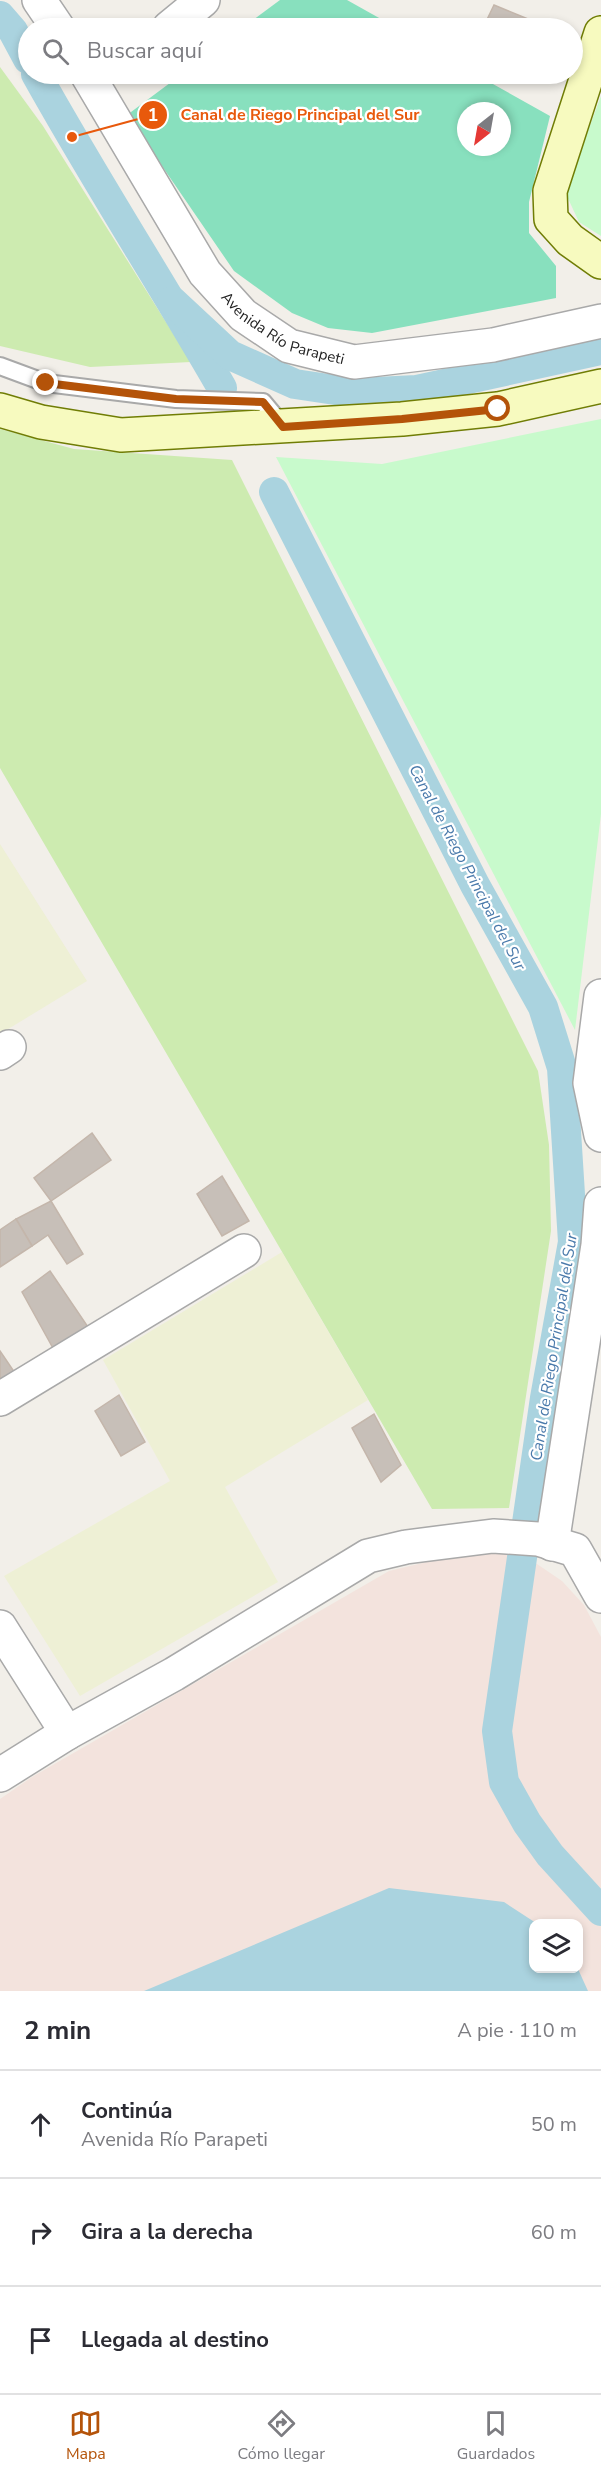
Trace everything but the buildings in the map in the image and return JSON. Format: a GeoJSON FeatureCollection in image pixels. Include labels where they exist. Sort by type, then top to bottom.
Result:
{"type":"FeatureCollection","features":[{"type":"Feature","properties":{"kind":"main road"},"geometry":{"type":"LineString","coordinates":[[601,33],[550,190],[552,219],[570,240],[601,262]]}},
{"type":"Feature","properties":{"kind":"main road"},"geometry":{"type":"LineString","coordinates":[[0,410],[41,422],[121,435],[402,419],[498,409],[601,386]]}},
{"type":"Feature","properties":{"kind":"street"},"geometry":{"type":"LineString","coordinates":[[39,0],[51,18]]}},
{"type":"Feature","properties":{"kind":"street"},"geometry":{"type":"LineString","coordinates":[[181,18],[203,0]]}},
{"type":"Feature","properties":{"kind":"street","name":"Avenida Río Parapeti"},"geometry":{"type":"LineString","coordinates":[[102,84],[205,273],[243,315],[289,346],[354,362],[493,345],[601,321]]}},
{"type":"Feature","properties":{"kind":"street"},"geometry":{"type":"LineString","coordinates":[[601,996],[590,1083],[601,1135]]}},
{"type":"Feature","properties":{"kind":"street"},"geometry":{"type":"LineString","coordinates":[[533,1540],[600,1246],[601,1204]]}},
{"type":"Feature","properties":{"kind":"street"},"geometry":{"type":"LineString","coordinates":[[0,1399],[244,1251]]}},
{"type":"Feature","properties":{"kind":"street"},"geometry":{"type":"LineString","coordinates":[[0,1775],[67,1733],[174,1674],[368,1556],[406,1547],[482,1537],[533,1540],[575,1550],[601,1596]]}},
{"type":"Feature","properties":{"kind":"street"},"geometry":{"type":"LineString","coordinates":[[0,1627],[67,1733]]}},
{"type":"Feature","properties":{"kind":"lane"},"geometry":{"type":"LineString","coordinates":[[0,366],[46,383],[176,399],[263,402],[283,427]]}},
{"type":"Feature","properties":{"kind":"shaded area"},"geometry":{"type":"Polygon","coordinates":[[[490,1547],[534,1562],[562,1581],[584,1605],[601,1637],[601,1991],[0,1991],[0,1799],[32,1777],[389,1571],[490,1547]]]}},
{"type":"Feature","properties":{"kind":"green space"},"geometry":{"type":"Polygon","coordinates":[[[280,0],[347,0],[379,18],[256,18],[280,0]]]}},
{"type":"Feature","properties":{"kind":"green space"},"geometry":{"type":"Polygon","coordinates":[[[0,67],[43,126],[191,362],[90,367],[0,346],[0,67]]]}},
{"type":"Feature","properties":{"kind":"green space"},"geometry":{"type":"Polygon","coordinates":[[[169,84],[493,84],[550,116],[529,202],[529,233],[556,266],[556,298],[372,333],[328,328],[292,313],[234,271],[127,115],[169,84]]]}},
{"type":"Feature","properties":{"kind":"green space"},"geometry":{"type":"Polygon","coordinates":[[[601,96],[601,236],[579,222],[565,192],[601,96]]]}},
{"type":"Feature","properties":{"kind":"green space"},"geometry":{"type":"Polygon","coordinates":[[[601,419],[601,814],[575,1030],[276,457],[382,464],[601,419]]]}},
{"type":"Feature","properties":{"kind":"green space"},"geometry":{"type":"Polygon","coordinates":[[[0,429],[74,449],[232,460],[538,1071],[549,1145],[551,1231],[509,1508],[432,1509],[0,768],[0,429]]]}},
{"type":"Feature","properties":{"kind":"green space"},"geometry":{"type":"Polygon","coordinates":[[[0,844],[87,981],[0,1034],[0,844]]]}},
{"type":"Feature","properties":{"kind":"green space"},"geometry":{"type":"Polygon","coordinates":[[[282,1252],[368,1400],[225,1487],[278,1582],[80,1696],[4,1576],[170,1481],[103,1360],[282,1252]]]}},
{"type":"Feature","properties":{"kind":"water"},"geometry":{"type":"Polygon","coordinates":[[[389,1888],[504,1902],[530,1919],[529,1973],[580,1973],[588,1991],[144,1991],[389,1888]]]}},
{"type":"Feature","properties":{"kind":"waterway","name":"Canal de Riego Principal del Sur"},"geometry":{"type":"LineString","coordinates":[[0,16],[18,40]]}},
{"type":"Feature","properties":{"kind":"waterway","name":"Canal de Riego Principal del Sur"},"geometry":{"type":"LineString","coordinates":[[42,84],[222,388]]}},
{"type":"Feature","properties":{"kind":"waterway"},"geometry":{"type":"LineString","coordinates":[[172,301],[230,355],[295,384],[355,393],[417,390],[601,350]]}},
{"type":"Feature","properties":{"kind":"waterway","name":"Canal de Riego Principal del Sur"},"geometry":{"type":"LineString","coordinates":[[274,492],[475,885],[543,1007],[562,1068],[573,1242],[545,1398],[497,1731],[504,1782],[527,1823],[550,1855],[601,1911]]}},
{"type":"Feature","properties":{"kind":"place","name":"Canal de Riego Principal del Sur"},"geometry":{"type":"Point","coordinates":[72,137]}},
{"type":"Feature","properties":{"kind":"route"},"geometry":{"type":"LineString","coordinates":[[46,383],[176,399],[263,402],[283,427],[402,419],[498,409]]}}]}
